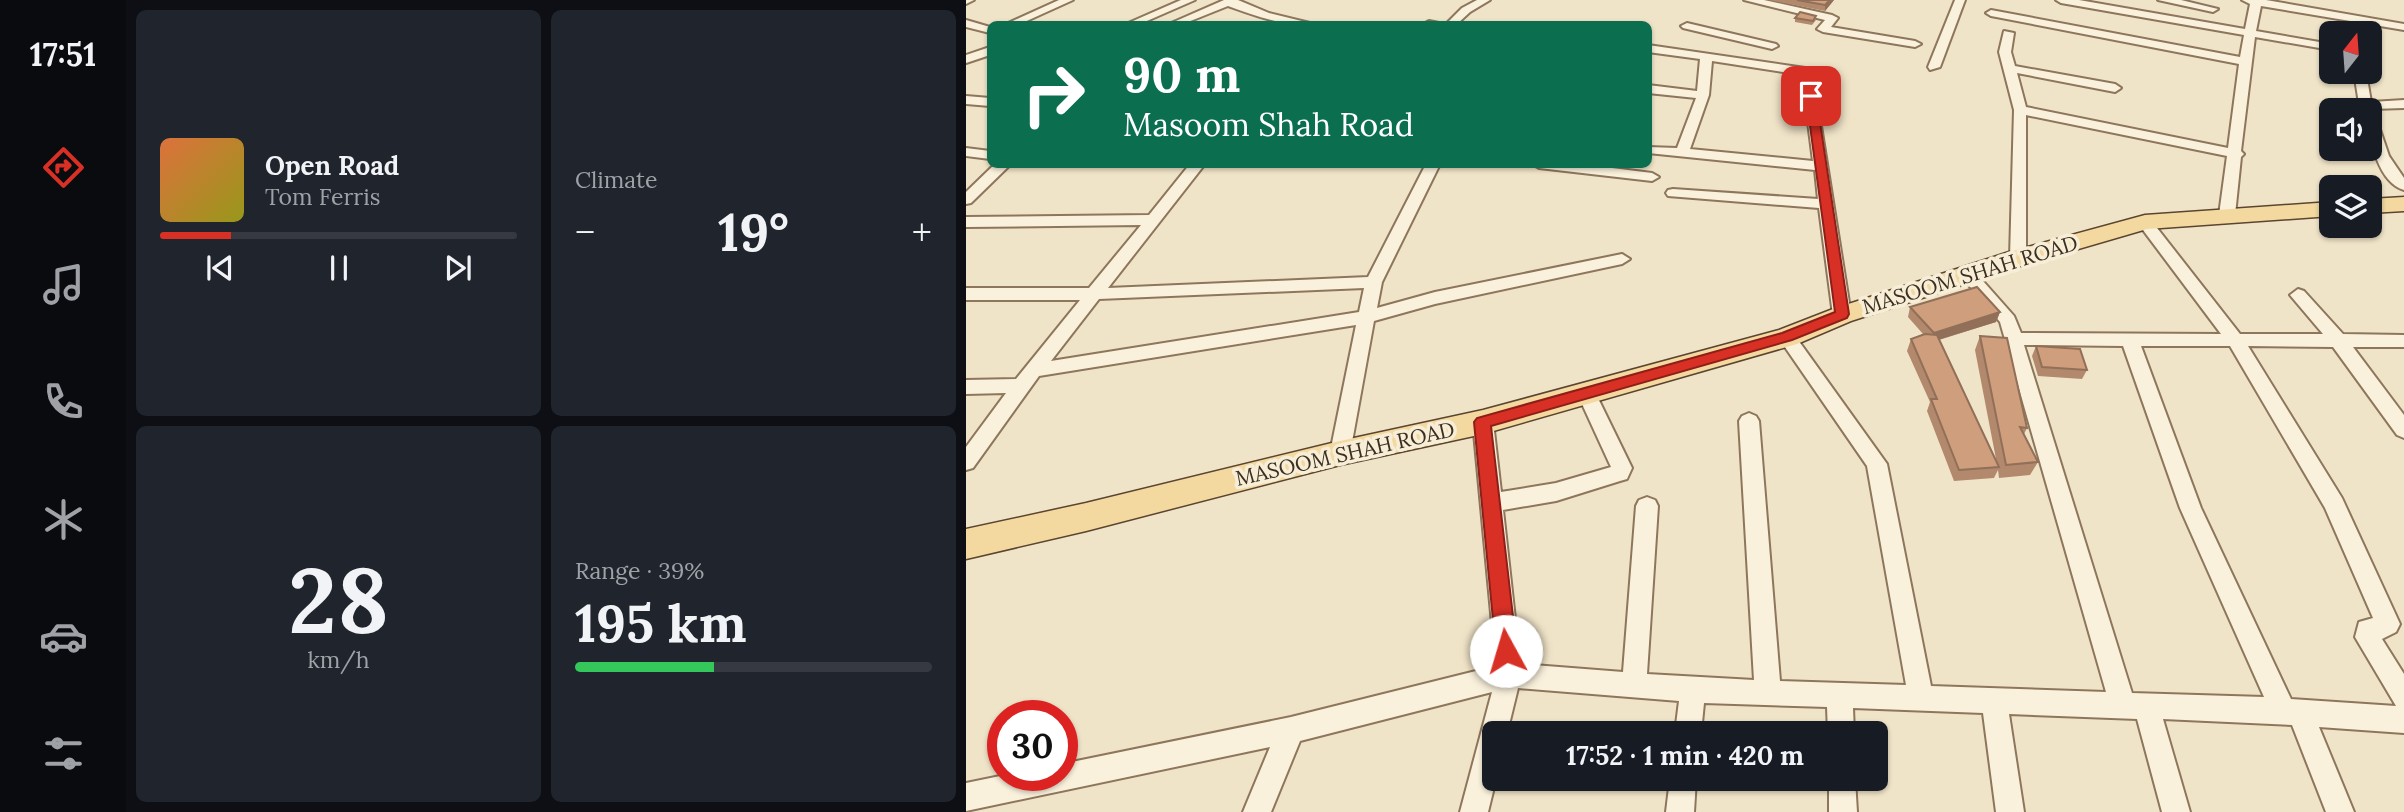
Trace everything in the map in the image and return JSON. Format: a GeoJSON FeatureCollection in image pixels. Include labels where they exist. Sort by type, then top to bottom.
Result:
{"type":"FeatureCollection","features":[{"type":"Feature","properties":{"kind":"main road"},"geometry":{"type":"LineString","coordinates":[[2382,205],[2404,204]]}},
{"type":"Feature","properties":{"kind":"main road","name":"MASOOM SHAH ROAD"},"geometry":{"type":"LineString","coordinates":[[966,544],[1086,517],[1340,453],[1483,422],[1787,337],[1842,314],[1969,276],[2018,258],[2145,222],[2319,210]]}},
{"type":"Feature","properties":{"kind":"street"},"geometry":{"type":"LineString","coordinates":[[1019,21],[1068,0]]}},
{"type":"Feature","properties":{"kind":"street"},"geometry":{"type":"LineString","coordinates":[[1139,21],[1190,0]]}},
{"type":"Feature","properties":{"kind":"street"},"geometry":{"type":"LineString","coordinates":[[1454,21],[1466,10],[1485,0]]}},
{"type":"Feature","properties":{"kind":"street"},"geometry":{"type":"LineString","coordinates":[[1749,0],[1834,13],[1823,29],[1915,44]]}},
{"type":"Feature","properties":{"kind":"street"},"geometry":{"type":"LineString","coordinates":[[1934,67],[1960,0]]}},
{"type":"Feature","properties":{"kind":"street"},"geometry":{"type":"LineString","coordinates":[[2061,0],[2319,45]]}},
{"type":"Feature","properties":{"kind":"street"},"geometry":{"type":"LineString","coordinates":[[2163,0],[2214,5],[2210,26]]}},
{"type":"Feature","properties":{"kind":"street"},"geometry":{"type":"LineString","coordinates":[[1182,21],[1230,1],[1266,16],[1292,21]]}},
{"type":"Feature","properties":{"kind":"street"},"geometry":{"type":"LineString","coordinates":[[2227,215],[2252,1],[2404,27]]}},
{"type":"Feature","properties":{"kind":"street"},"geometry":{"type":"LineString","coordinates":[[1991,13],[2245,62]]}},
{"type":"Feature","properties":{"kind":"street"},"geometry":{"type":"LineString","coordinates":[[966,23],[987,29]]}},
{"type":"Feature","properties":{"kind":"street"},"geometry":{"type":"LineString","coordinates":[[1687,26],[1772,46]]}},
{"type":"Feature","properties":{"kind":"street"},"geometry":{"type":"LineString","coordinates":[[2008,33],[2005,52],[2020,110],[2018,258]]}},
{"type":"Feature","properties":{"kind":"street"},"geometry":{"type":"LineString","coordinates":[[1682,153],[1703,95],[1704,56],[1728,36]]}},
{"type":"Feature","properties":{"kind":"street"},"geometry":{"type":"LineString","coordinates":[[1652,49],[1808,72],[1842,314]]}},
{"type":"Feature","properties":{"kind":"street"},"geometry":{"type":"LineString","coordinates":[[966,59],[987,52]]}},
{"type":"Feature","properties":{"kind":"street"},"geometry":{"type":"LineString","coordinates":[[2008,68],[2115,88]]}},
{"type":"Feature","properties":{"kind":"street"},"geometry":{"type":"LineString","coordinates":[[1652,89],[1703,95]]}},
{"type":"Feature","properties":{"kind":"street"},"geometry":{"type":"LineString","coordinates":[[966,100],[987,102]]}},
{"type":"Feature","properties":{"kind":"street"},"geometry":{"type":"LineString","coordinates":[[2382,106],[2404,104]]}},
{"type":"Feature","properties":{"kind":"street"},"geometry":{"type":"LineString","coordinates":[[2020,110],[2236,154]]}},
{"type":"Feature","properties":{"kind":"street"},"geometry":{"type":"LineString","coordinates":[[1653,150],[1821,166]]}},
{"type":"Feature","properties":{"kind":"street"},"geometry":{"type":"LineString","coordinates":[[966,152],[987,155]]}},
{"type":"Feature","properties":{"kind":"street"},"geometry":{"type":"LineString","coordinates":[[2382,155],[2392,175],[2404,186]]}},
{"type":"Feature","properties":{"kind":"street"},"geometry":{"type":"LineString","coordinates":[[966,200],[1000,168]]}},
{"type":"Feature","properties":{"kind":"street"},"geometry":{"type":"LineString","coordinates":[[966,461],[1033,370],[1195,168]]}},
{"type":"Feature","properties":{"kind":"street"},"geometry":{"type":"LineString","coordinates":[[1340,453],[1351,385],[1374,282],[1431,168]]}},
{"type":"Feature","properties":{"kind":"street"},"geometry":{"type":"LineString","coordinates":[[1582,168],[1652,177]]}},
{"type":"Feature","properties":{"kind":"street"},"geometry":{"type":"LineString","coordinates":[[1673,193],[1827,204]]}},
{"type":"Feature","properties":{"kind":"street"},"geometry":{"type":"LineString","coordinates":[[966,222],[1153,220]]}},
{"type":"Feature","properties":{"kind":"street"},"geometry":{"type":"LineString","coordinates":[[2145,222],[2236,341],[2334,504],[2388,624],[2383,628],[2367,630],[2367,637],[2404,697]]}},
{"type":"Feature","properties":{"kind":"street"},"geometry":{"type":"LineString","coordinates":[[1033,370],[1366,317],[1435,298],[1622,259]]}},
{"type":"Feature","properties":{"kind":"street"},"geometry":{"type":"LineString","coordinates":[[1969,276],[2008,320],[2052,474],[2176,812]]}},
{"type":"Feature","properties":{"kind":"street"},"geometry":{"type":"LineString","coordinates":[[966,294],[1094,294],[1374,282]]}},
{"type":"Feature","properties":{"kind":"street"},"geometry":{"type":"LineString","coordinates":[[2298,295],[2337,340],[2404,430]]}},
{"type":"Feature","properties":{"kind":"street"},"geometry":{"type":"LineString","coordinates":[[1787,337],[1877,464],[1921,697]]}},
{"type":"Feature","properties":{"kind":"street"},"geometry":{"type":"LineString","coordinates":[[2015,339],[2404,341]]}},
{"type":"Feature","properties":{"kind":"street"},"geometry":{"type":"LineString","coordinates":[[2130,340],[2196,521],[2340,812]]}},
{"type":"Feature","properties":{"kind":"street"},"geometry":{"type":"LineString","coordinates":[[966,387],[1021,386]]}},
{"type":"Feature","properties":{"kind":"street"},"geometry":{"type":"LineString","coordinates":[[1491,503],[1556,492],[1620,473],[1622,468],[1586,393]]}},
{"type":"Feature","properties":{"kind":"street"},"geometry":{"type":"LineString","coordinates":[[1749,421],[1768,694]]}},
{"type":"Feature","properties":{"kind":"street"},"geometry":{"type":"LineString","coordinates":[[1474,812],[1509,675],[1483,422]]}},
{"type":"Feature","properties":{"kind":"street"},"geometry":{"type":"LineString","coordinates":[[1633,686],[1647,506]]}},
{"type":"Feature","properties":{"kind":"street"},"geometry":{"type":"LineString","coordinates":[[966,797],[1291,730],[1509,675],[1768,694],[1921,697],[2292,712],[2404,720]]}},
{"type":"Feature","properties":{"kind":"street"},"geometry":{"type":"LineString","coordinates":[[1689,721],[1693,690]]}},
{"type":"Feature","properties":{"kind":"street"},"geometry":{"type":"LineString","coordinates":[[1840,697],[1841,721]]}},
{"type":"Feature","properties":{"kind":"street"},"geometry":{"type":"LineString","coordinates":[[1994,701],[2010,812]]}},
{"type":"Feature","properties":{"kind":"street"},"geometry":{"type":"LineString","coordinates":[[1257,812],[1291,730]]}},
{"type":"Feature","properties":{"kind":"street"},"geometry":{"type":"LineString","coordinates":[[1680,812],[1682,791]]}},
{"type":"Feature","properties":{"kind":"street"},"geometry":{"type":"LineString","coordinates":[[1842,791],[1843,812]]}},
{"type":"Feature","properties":{"kind":"building"},"geometry":{"type":"Polygon","coordinates":[[[1797,0],[1830,0],[1825,5],[1797,0]]]}},
{"type":"Feature","properties":{"kind":"building"},"geometry":{"type":"Polygon","coordinates":[[[1800,12],[1816,16],[1813,21],[1795,18],[1800,12]]]}},
{"type":"Feature","properties":{"kind":"building"},"geometry":{"type":"Polygon","coordinates":[[[1977,287],[2000,312],[1934,333],[1910,307],[1977,287]]]}},
{"type":"Feature","properties":{"kind":"building"},"geometry":{"type":"Polygon","coordinates":[[[1925,334],[1937,335],[1999,467],[1959,470],[1931,399],[1937,399],[1911,339],[1925,334]]]}},
{"type":"Feature","properties":{"kind":"building"},"geometry":{"type":"Polygon","coordinates":[[[1980,336],[2007,338],[2027,428],[2020,427],[2038,462],[2006,465],[1980,336]]]}},
{"type":"Feature","properties":{"kind":"building"},"geometry":{"type":"Polygon","coordinates":[[[2036,346],[2080,349],[2087,370],[2042,367],[2036,346]]]}},
{"type":"Feature","properties":{"kind":"route"},"geometry":{"type":"LineString","coordinates":[[1506,651],[1483,422],[1787,337],[1842,314],[1811,96]]}}]}
